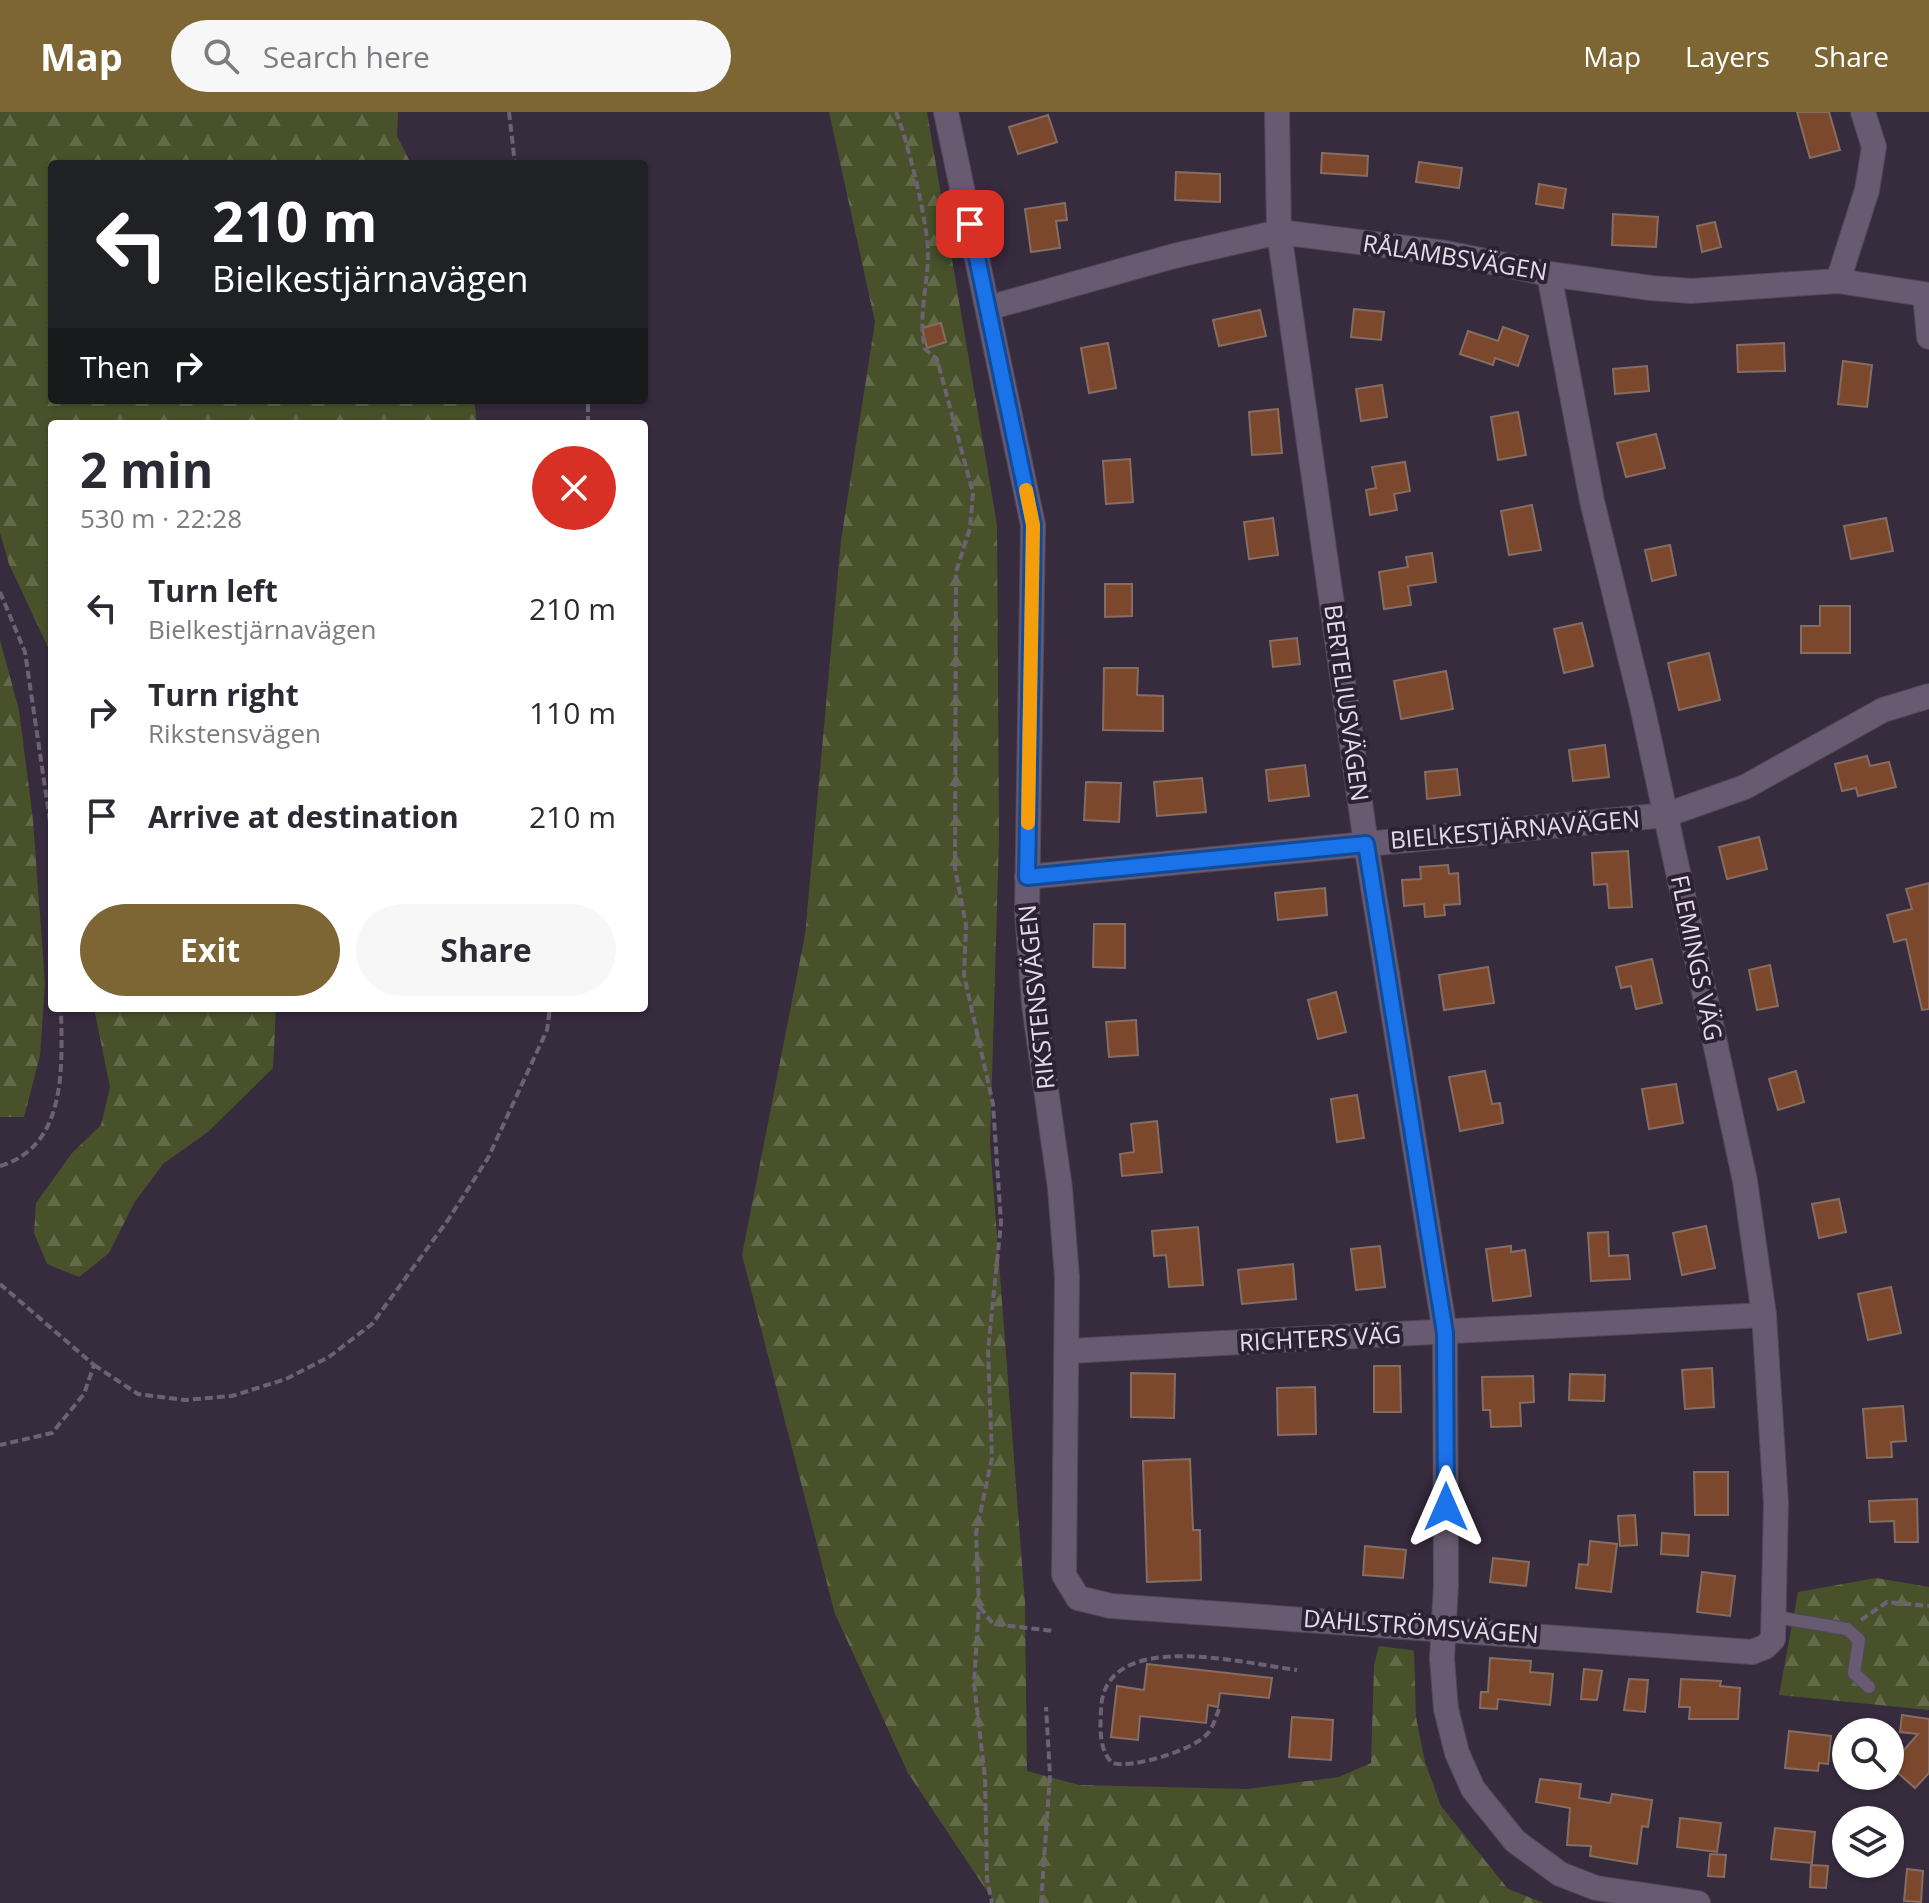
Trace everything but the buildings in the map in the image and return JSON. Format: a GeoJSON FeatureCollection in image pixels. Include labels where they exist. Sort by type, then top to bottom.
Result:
{"type":"FeatureCollection","features":[{"type":"Feature","properties":{"kind":"street","name":"RIKSTENSVÄGEN"},"geometry":{"type":"LineString","coordinates":[[946,112],[1033,525],[1027,877],[1034,1005],[1062,1218],[1068,1351],[1064,1575],[1078,1598]]}},
{"type":"Feature","properties":{"kind":"street","name":"BERTELIUSVÄGEN"},"geometry":{"type":"LineString","coordinates":[[1277,112],[1279,232],[1366,844],[1445,1333],[1446,1584],[1443,1629],[1446,1709],[1457,1753],[1473,1789],[1515,1841],[1560,1874],[1596,1888],[1685,1902]]}},
{"type":"Feature","properties":{"kind":"street"},"geometry":{"type":"LineString","coordinates":[[1838,281],[1867,190],[1874,147],[1863,112]]}},
{"type":"Feature","properties":{"kind":"street","name":"RÅLAMBSVÄGEN"},"geometry":{"type":"LineString","coordinates":[[988,308],[1174,256],[1279,232],[1446,253],[1549,274],[1691,291],[1838,281],[1927,295]]}},
{"type":"Feature","properties":{"kind":"street","name":"FLEMINGS VÄG"},"geometry":{"type":"LineString","coordinates":[[1549,274],[1592,501],[1666,815],[1745,1181],[1764,1315],[1776,1503],[1776,1617],[1773,1639],[1765,1647]]}},
{"type":"Feature","properties":{"kind":"street"},"geometry":{"type":"LineString","coordinates":[[1927,295],[1929,337]]}},
{"type":"Feature","properties":{"kind":"street","name":"BIELKESTJÄRNAVÄGEN"},"geometry":{"type":"LineString","coordinates":[[1027,877],[1666,815],[1745,787],[1883,710],[1929,696]]}},
{"type":"Feature","properties":{"kind":"street","name":"RICHTERS VÄG"},"geometry":{"type":"LineString","coordinates":[[1068,1351],[1764,1315]]}},
{"type":"Feature","properties":{"kind":"street","name":"DAHLSTRÖMSVÄGEN"},"geometry":{"type":"LineString","coordinates":[[1078,1598],[1111,1606],[1752,1652],[1765,1647]]}},
{"type":"Feature","properties":{"kind":"lane"},"geometry":{"type":"LineString","coordinates":[[1776,1617],[1847,1629],[1859,1640],[1854,1673],[1869,1687]]}},
{"type":"Feature","properties":{"kind":"path"},"geometry":{"type":"LineString","coordinates":[[509,112],[515,160]]}},
{"type":"Feature","properties":{"kind":"path"},"geometry":{"type":"LineString","coordinates":[[896,112],[906,137],[928,254],[920,328],[925,349],[937,359],[973,493],[970,528],[956,572],[955,868],[966,925],[964,975],[993,1104],[1001,1223],[988,1350],[992,1458],[976,1533],[979,1605],[974,1683],[985,1778],[987,1879],[992,1903]]}},
{"type":"Feature","properties":{"kind":"path"},"geometry":{"type":"LineString","coordinates":[[0,592],[25,652],[48,808]]}},
{"type":"Feature","properties":{"kind":"path"},"geometry":{"type":"LineString","coordinates":[[0,1166],[15,1162],[50,1127],[62,1072],[61,1012]]}},
{"type":"Feature","properties":{"kind":"path"},"geometry":{"type":"LineString","coordinates":[[0,1284],[94,1365],[138,1394],[185,1400],[232,1396],[286,1379],[329,1357],[372,1324],[488,1158],[547,1030],[549,1012]]}},
{"type":"Feature","properties":{"kind":"path"},"geometry":{"type":"LineString","coordinates":[[0,1445],[52,1433],[84,1394],[94,1365]]}},
{"type":"Feature","properties":{"kind":"path"},"geometry":{"type":"LineString","coordinates":[[1847,1629],[1887,1602],[1929,1606]]}},
{"type":"Feature","properties":{"kind":"path"},"geometry":{"type":"LineString","coordinates":[[979,1605],[993,1624],[1054,1631]]}},
{"type":"Feature","properties":{"kind":"path"},"geometry":{"type":"LineString","coordinates":[[1219,1709],[1210,1731],[1200,1740],[1136,1764],[1112,1763],[1102,1745],[1101,1697],[1106,1685],[1114,1675],[1141,1660],[1159,1656],[1195,1657],[1297,1670]]}},
{"type":"Feature","properties":{"kind":"path"},"geometry":{"type":"LineString","coordinates":[[1041,1903],[1050,1775],[1046,1707]]}},
{"type":"Feature","properties":{"kind":"green space"},"geometry":{"type":"Polygon","coordinates":[[[0,112],[398,112],[397,136],[409,160],[48,160],[48,404],[474,404],[476,420],[48,420],[48,647],[9,564],[0,533],[0,112]]]}},
{"type":"Feature","properties":{"kind":"green space"},"geometry":{"type":"Polygon","coordinates":[[[829,112],[927,112],[997,525],[999,838],[990,1144],[1025,1603],[1027,1771],[1079,1785],[1246,1789],[1339,1777],[1371,1763],[1374,1665],[1379,1646],[1411,1650],[1414,1651],[1416,1717],[1425,1762],[1441,1806],[1508,1889],[1544,1903],[995,1903],[908,1773],[835,1614],[742,1255],[805,935],[841,540],[875,322],[829,112]]]}},
{"type":"Feature","properties":{"kind":"green space"},"geometry":{"type":"Polygon","coordinates":[[[0,640],[19,710],[33,820],[45,984],[40,1056],[24,1117],[0,1117],[0,640]]]}},
{"type":"Feature","properties":{"kind":"green space"},"geometry":{"type":"Polygon","coordinates":[[[95,1012],[276,1012],[273,1068],[209,1131],[163,1164],[134,1203],[109,1253],[79,1277],[47,1264],[34,1233],[36,1203],[72,1153],[101,1125],[110,1087],[95,1012]]]}},
{"type":"Feature","properties":{"kind":"green space"},"geometry":{"type":"Polygon","coordinates":[[[1876,1578],[1929,1587],[1929,1710],[1779,1695],[1798,1592],[1876,1578]]]}},
{"type":"Feature","properties":{"kind":"slow traffic"},"geometry":{"type":"LineString","coordinates":[[1026,490],[1033,525],[1028,823]]}},
{"type":"Feature","properties":{"kind":"route"},"geometry":{"type":"LineString","coordinates":[[970,224],[1033,525],[1027,877],[1366,844],[1445,1333],[1446,1507]]}}]}
